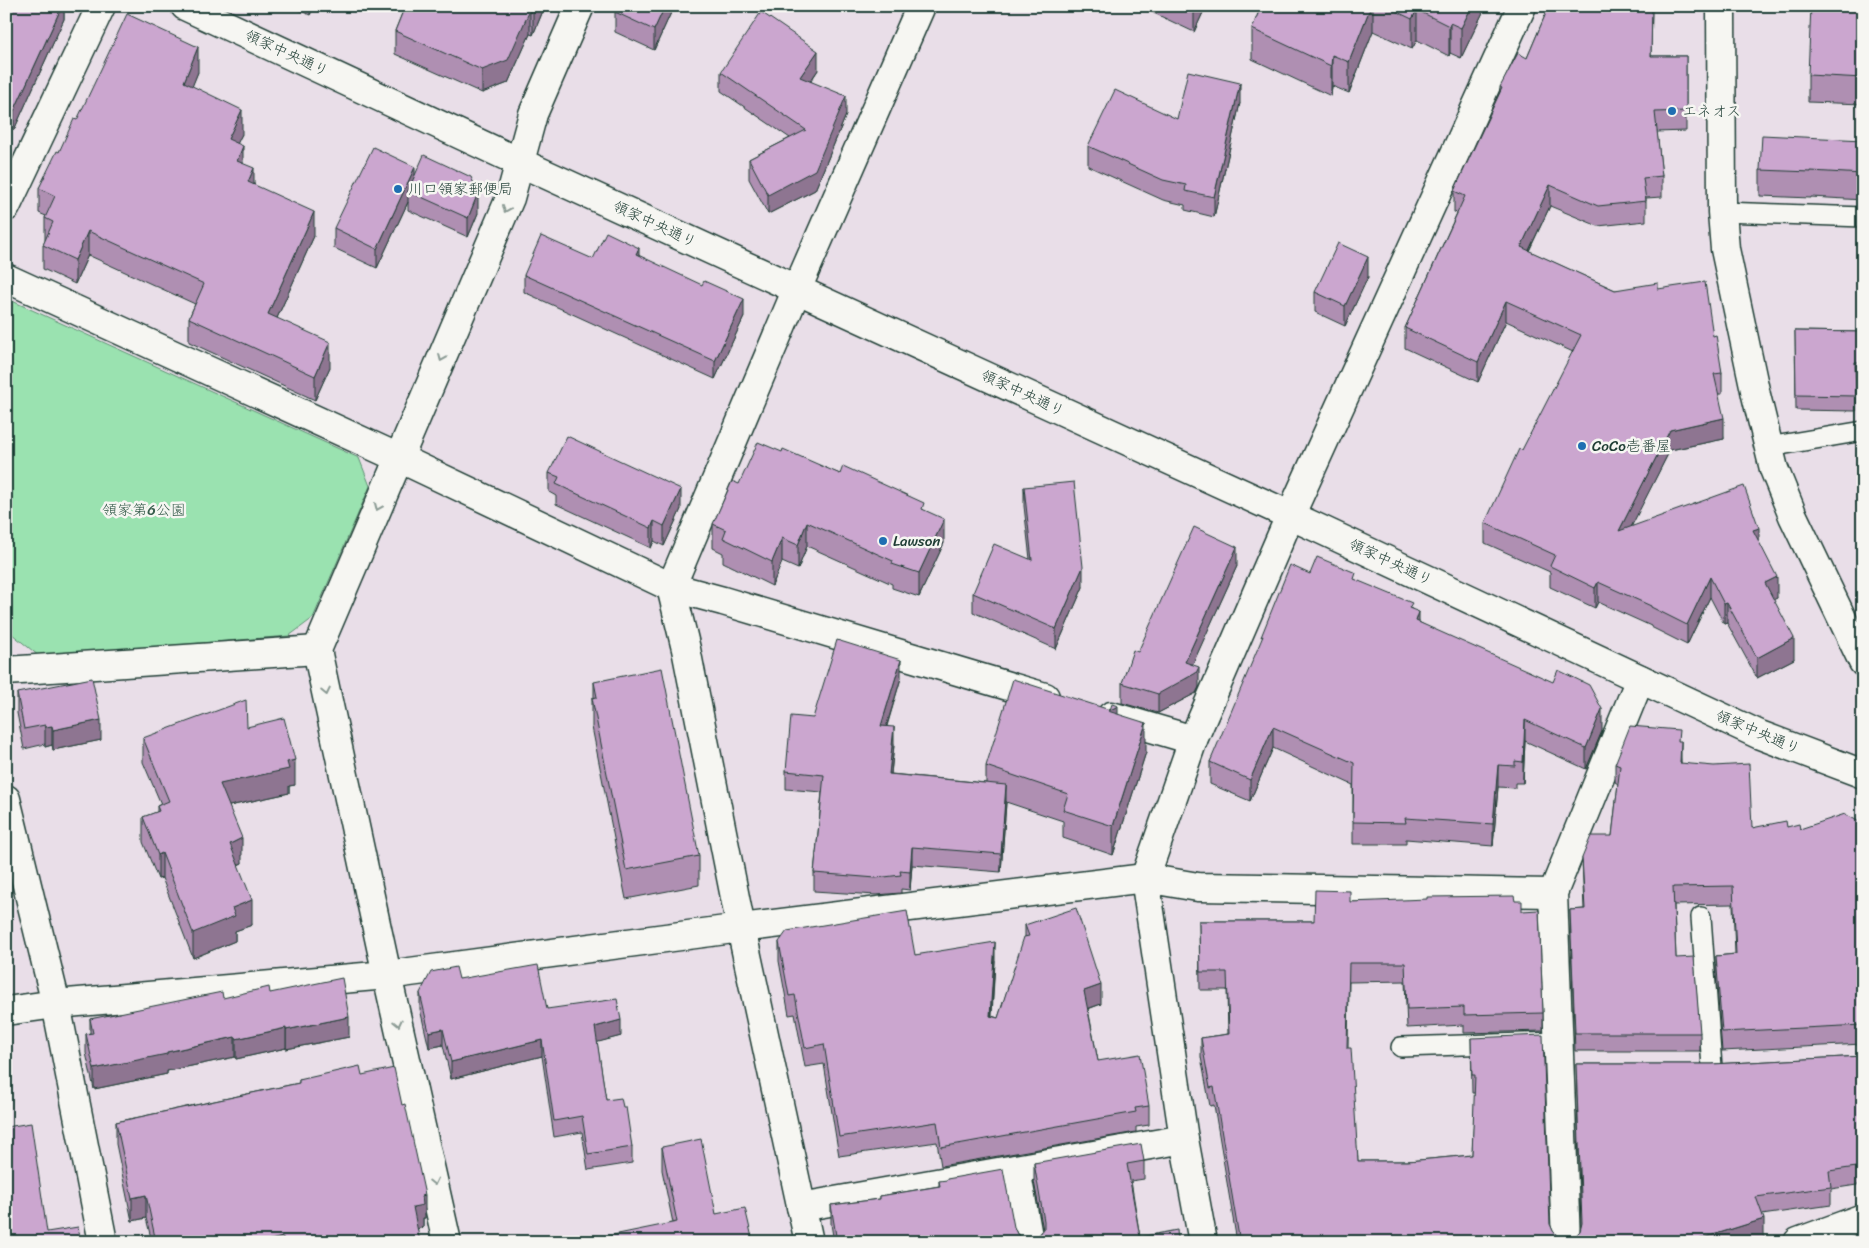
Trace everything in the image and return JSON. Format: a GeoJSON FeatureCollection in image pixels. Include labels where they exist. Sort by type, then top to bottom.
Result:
{"type":"FeatureCollection","features":[{"type":"Feature","properties":{"kind":"street"},"geometry":{"type":"LineString","coordinates":[[6,208],[101,6]]}},
{"type":"Feature","properties":{"kind":"street","name":"領家中央通り"},"geometry":{"type":"LineString","coordinates":[[185,6],[1760,735],[1863,774]]}},
{"type":"Feature","properties":{"kind":"street"},"geometry":{"type":"LineString","coordinates":[[448,1242],[317,650],[510,198],[533,114],[580,6]]}},
{"type":"Feature","properties":{"kind":"street"},"geometry":{"type":"LineString","coordinates":[[809,1242],[741,928],[686,649],[671,587],[797,289],[921,6]]}},
{"type":"Feature","properties":{"kind":"street"},"geometry":{"type":"LineString","coordinates":[[1203,1242],[1184,1139],[1145,878],[1193,740],[1290,516],[1522,6]]}},
{"type":"Feature","properties":{"kind":"street"},"geometry":{"type":"LineString","coordinates":[[1721,6],[1722,212],[1725,249],[1774,469],[1793,516],[1863,662]]}},
{"type":"Feature","properties":{"kind":"street"},"geometry":{"type":"LineString","coordinates":[[6,278],[399,458],[671,587],[1193,740]]}},
{"type":"Feature","properties":{"kind":"street"},"geometry":{"type":"LineString","coordinates":[[6,671],[317,650]]}},
{"type":"Feature","properties":{"kind":"street"},"geometry":{"type":"LineString","coordinates":[[1566,1242],[1553,893],[1640,679]]}},
{"type":"Feature","properties":{"kind":"street"},"geometry":{"type":"LineString","coordinates":[[6,798],[56,1004],[103,1242]]}},
{"type":"Feature","properties":{"kind":"street"},"geometry":{"type":"LineString","coordinates":[[6,1011],[56,1004],[388,976],[741,928],[1145,878],[1198,887],[1553,893]]}},
{"type":"Feature","properties":{"kind":"street"},"geometry":{"type":"LineString","coordinates":[[1559,1054],[1588,1067]]}},
{"type":"Feature","properties":{"kind":"street"},"geometry":{"type":"LineString","coordinates":[[1684,1067],[1740,1066]]}},
{"type":"Feature","properties":{"kind":"street"},"geometry":{"type":"LineString","coordinates":[[801,1207],[1184,1139]]}},
{"type":"Feature","properties":{"kind":"street"},"geometry":{"type":"LineString","coordinates":[[1016,1169],[1029,1242]]}},
{"type":"Feature","properties":{"kind":"street"},"geometry":{"type":"LineString","coordinates":[[1802,1241],[1863,1218]]}},
{"type":"Feature","properties":{"kind":"lane"},"geometry":{"type":"LineString","coordinates":[[1722,212],[1863,217]]}},
{"type":"Feature","properties":{"kind":"lane"},"geometry":{"type":"LineString","coordinates":[[1768,447],[1863,431]]}},
{"type":"Feature","properties":{"kind":"lane"},"geometry":{"type":"LineString","coordinates":[[1701,917],[1712,1067]]}},
{"type":"Feature","properties":{"kind":"lane"},"geometry":{"type":"LineString","coordinates":[[1401,1047],[1559,1054]]}},
{"type":"Feature","properties":{"kind":"green space","name":"領家第6公園"},"geometry":{"type":"Polygon","coordinates":[[[10,300],[359,458],[370,486],[313,618],[289,636],[39,656],[6,629],[6,301],[10,300]]]}},
{"type":"Feature","properties":{"kind":"building"},"geometry":{"type":"Polygon","coordinates":[[[6,6],[62,6],[14,111],[12,110],[6,122],[6,6]]]}},
{"type":"Feature","properties":{"kind":"building"},"geometry":{"type":"Polygon","coordinates":[[[405,6],[535,6],[533,12],[530,10],[508,60],[482,70],[395,31],[405,6]]]}},
{"type":"Feature","properties":{"kind":"building"},"geometry":{"type":"Polygon","coordinates":[[[617,6],[665,6],[654,30],[615,12],[617,6]]]}},
{"type":"Feature","properties":{"kind":"building"},"geometry":{"type":"Polygon","coordinates":[[[1261,6],[1371,6],[1349,62],[1332,55],[1331,66],[1252,29],[1261,6]]]}},
{"type":"Feature","properties":{"kind":"building"},"geometry":{"type":"Polygon","coordinates":[[[1385,6],[1472,6],[1461,28],[1450,23],[1449,26],[1417,10],[1412,19],[1385,6]]]}},
{"type":"Feature","properties":{"kind":"building"},"geometry":{"type":"Polygon","coordinates":[[[1549,6],[1652,6],[1651,56],[1686,56],[1686,111],[1655,112],[1662,176],[1643,178],[1646,201],[1598,206],[1550,185],[1521,247],[1615,290],[1658,283],[1658,289],[1705,282],[1713,336],[1716,335],[1722,373],[1714,374],[1724,418],[1670,430],[1619,531],[1744,486],[1759,528],[1753,530],[1777,577],[1765,583],[1794,638],[1757,658],[1727,603],[1724,604],[1710,577],[1687,625],[1598,582],[1595,588],[1550,566],[1555,555],[1485,523],[1519,449],[1522,450],[1581,335],[1506,301],[1478,362],[1405,328],[1465,196],[1454,191],[1502,88],[1500,87],[1518,53],[1527,58],[1549,6]]]}},
{"type":"Feature","properties":{"kind":"building"},"geometry":{"type":"Polygon","coordinates":[[[1811,6],[1863,6],[1863,78],[1808,75],[1811,6]]]}},
{"type":"Feature","properties":{"kind":"building"},"geometry":{"type":"Polygon","coordinates":[[[761,12],[818,51],[800,77],[846,96],[815,170],[768,195],[749,159],[806,130],[721,72],[761,12]]]}},
{"type":"Feature","properties":{"kind":"building"},"geometry":{"type":"Polygon","coordinates":[[[127,14],[198,47],[184,82],[242,110],[228,139],[243,146],[237,161],[254,168],[248,182],[314,212],[268,314],[330,342],[315,376],[189,318],[204,284],[88,231],[75,260],[43,245],[53,222],[45,218],[55,196],[39,188],[57,151],[59,152],[74,119],[77,120],[127,14]]]}},
{"type":"Feature","properties":{"kind":"building"},"geometry":{"type":"Polygon","coordinates":[[[1188,71],[1240,83],[1214,197],[1185,191],[1186,185],[1163,180],[1088,146],[1115,90],[1177,119],[1188,71]]]}},
{"type":"Feature","properties":{"kind":"building"},"geometry":{"type":"Polygon","coordinates":[[[1762,135],[1863,140],[1863,174],[1760,170],[1762,135]]]}},
{"type":"Feature","properties":{"kind":"building"},"geometry":{"type":"Polygon","coordinates":[[[373,147],[415,167],[377,249],[334,228],[373,147]]]}},
{"type":"Feature","properties":{"kind":"building"},"geometry":{"type":"Polygon","coordinates":[[[424,155],[471,177],[478,193],[468,218],[408,191],[424,155]]]}},
{"type":"Feature","properties":{"kind":"building"},"geometry":{"type":"Polygon","coordinates":[[[606,232],[639,248],[636,254],[702,285],[704,281],[744,299],[715,361],[524,275],[541,236],[593,259],[606,232]]]}},
{"type":"Feature","properties":{"kind":"building"},"geometry":{"type":"Polygon","coordinates":[[[1338,243],[1368,257],[1345,306],[1315,292],[1338,243]]]}},
{"type":"Feature","properties":{"kind":"building"},"geometry":{"type":"Polygon","coordinates":[[[1795,331],[1863,332],[1863,362],[1855,362],[1856,396],[1796,395],[1795,331]]]}},
{"type":"Feature","properties":{"kind":"building"},"geometry":{"type":"Polygon","coordinates":[[[567,436],[681,489],[664,526],[654,521],[651,528],[556,484],[559,477],[549,473],[567,436]]]}},
{"type":"Feature","properties":{"kind":"building"},"geometry":{"type":"Polygon","coordinates":[[[758,442],[782,452],[783,449],[840,474],[843,466],[924,503],[922,509],[944,519],[919,573],[892,564],[893,561],[807,522],[798,545],[782,538],[772,562],[723,538],[726,530],[713,524],[732,481],[739,484],[758,442]]]}},
{"type":"Feature","properties":{"kind":"building"},"geometry":{"type":"Polygon","coordinates":[[[1074,482],[1083,567],[1056,629],[973,593],[994,544],[1032,560],[1024,487],[1074,482]]]}},
{"type":"Feature","properties":{"kind":"building"},"geometry":{"type":"Polygon","coordinates":[[[1194,527],[1237,547],[1185,662],[1199,667],[1196,673],[1158,694],[1122,683],[1133,650],[1138,652],[1194,527]]]}},
{"type":"Feature","properties":{"kind":"building"},"geometry":{"type":"Polygon","coordinates":[[[1317,557],[1356,573],[1354,579],[1412,603],[1409,608],[1419,612],[1416,621],[1553,682],[1558,670],[1589,685],[1602,709],[1586,748],[1525,720],[1523,762],[1515,761],[1515,766],[1498,765],[1493,824],[1405,818],[1406,823],[1353,822],[1354,763],[1273,727],[1250,780],[1210,762],[1263,636],[1261,637],[1290,565],[1310,574],[1317,557]]]}},
{"type":"Feature","properties":{"kind":"building"},"geometry":{"type":"Polygon","coordinates":[[[837,640],[901,660],[881,726],[894,727],[889,774],[1006,785],[1001,854],[912,847],[910,872],[900,871],[901,875],[876,878],[814,873],[824,775],[786,771],[791,716],[813,718],[837,640]]]}},
{"type":"Feature","properties":{"kind":"building"},"geometry":{"type":"Polygon","coordinates":[[[662,668],[699,856],[626,870],[592,698],[597,697],[594,682],[662,668]]]}},
{"type":"Feature","properties":{"kind":"building"},"geometry":{"type":"Polygon","coordinates":[[[92,678],[101,720],[53,730],[52,726],[45,727],[45,725],[24,729],[17,693],[92,678]]]}},
{"type":"Feature","properties":{"kind":"building"},"geometry":{"type":"Polygon","coordinates":[[[1013,679],[1146,723],[1113,826],[1063,810],[1068,794],[986,766],[1013,679]]]}},
{"type":"Feature","properties":{"kind":"building"},"geometry":{"type":"Polygon","coordinates":[[[246,700],[247,727],[284,718],[295,760],[287,762],[289,769],[220,784],[242,838],[230,844],[252,900],[232,908],[235,916],[193,933],[162,853],[158,855],[143,817],[159,811],[157,806],[169,801],[143,738],[246,700]]]}},
{"type":"Feature","properties":{"kind":"building"},"geometry":{"type":"Polygon","coordinates":[[[1112,704],[1118,706],[1110,710],[1112,704]]]}},
{"type":"Feature","properties":{"kind":"building"},"geometry":{"type":"Polygon","coordinates":[[[1630,726],[1679,730],[1678,741],[1681,741],[1680,763],[1714,766],[1749,764],[1752,828],[1786,821],[1787,827],[1799,824],[1800,829],[1845,814],[1863,824],[1863,1025],[1722,1032],[1716,956],[1736,954],[1733,886],[1673,887],[1676,958],[1694,957],[1700,1033],[1575,1033],[1570,910],[1585,909],[1582,858],[1591,836],[1612,836],[1620,766],[1615,764],[1630,726]]]}},
{"type":"Feature","properties":{"kind":"building"},"geometry":{"type":"Polygon","coordinates":[[[1315,890],[1350,891],[1350,902],[1427,899],[1427,897],[1514,896],[1515,901],[1522,901],[1522,911],[1539,910],[1543,1013],[1464,1015],[1464,1007],[1407,1009],[1405,963],[1349,963],[1347,1048],[1351,1048],[1358,1161],[1408,1161],[1472,1155],[1475,1075],[1472,1075],[1471,1038],[1543,1035],[1550,1224],[1558,1237],[1567,1239],[1575,1236],[1580,1231],[1582,1223],[1576,1064],[1712,1064],[1863,1056],[1863,1166],[1829,1171],[1831,1187],[1756,1197],[1764,1219],[1700,1239],[1701,1242],[1242,1242],[1241,1236],[1239,1237],[1214,1087],[1210,1088],[1201,1038],[1229,1034],[1227,972],[1200,972],[1199,921],[1314,921],[1315,890]]]}},
{"type":"Feature","properties":{"kind":"building"},"geometry":{"type":"Polygon","coordinates":[[[1076,908],[1101,985],[1084,991],[1098,1061],[1140,1054],[1149,1106],[1135,1108],[1136,1112],[941,1147],[937,1122],[839,1137],[824,1044],[805,1048],[795,995],[789,996],[779,942],[787,931],[907,911],[915,955],[995,942],[990,1016],[998,1018],[1024,937],[1029,936],[1025,925],[1076,908]]]}},
{"type":"Feature","properties":{"kind":"building"},"geometry":{"type":"Polygon","coordinates":[[[538,965],[547,1009],[617,999],[621,1020],[595,1027],[606,1100],[621,1098],[623,1107],[626,1107],[632,1147],[588,1154],[582,1116],[554,1121],[542,1040],[451,1062],[443,1029],[429,1032],[420,993],[431,972],[456,967],[459,979],[538,965]]]}},
{"type":"Feature","properties":{"kind":"building"},"geometry":{"type":"Polygon","coordinates":[[[342,978],[349,1017],[236,1039],[235,1037],[167,1052],[167,1054],[94,1069],[86,1034],[93,1033],[90,1019],[222,992],[223,998],[269,987],[270,993],[342,978]]]}},
{"type":"Feature","properties":{"kind":"building"},"geometry":{"type":"Polygon","coordinates":[[[360,1066],[362,1075],[394,1068],[402,1105],[405,1104],[425,1195],[422,1196],[423,1205],[413,1207],[420,1242],[284,1242],[283,1237],[261,1242],[156,1242],[146,1195],[132,1198],[116,1122],[299,1083],[299,1080],[360,1066]]]}},
{"type":"Feature","properties":{"kind":"building"},"geometry":{"type":"Polygon","coordinates":[[[31,1123],[47,1232],[78,1227],[81,1242],[6,1242],[6,1127],[31,1123]]]}},
{"type":"Feature","properties":{"kind":"building"},"geometry":{"type":"Polygon","coordinates":[[[701,1139],[716,1214],[745,1208],[753,1242],[579,1242],[677,1222],[662,1147],[701,1139]]]}},
{"type":"Feature","properties":{"kind":"building"},"geometry":{"type":"Polygon","coordinates":[[[1141,1144],[1144,1161],[1127,1164],[1140,1237],[1177,1230],[1178,1242],[837,1242],[831,1205],[880,1199],[880,1196],[940,1186],[939,1181],[947,1179],[1003,1169],[1014,1227],[1017,1234],[1023,1238],[1032,1239],[1044,1229],[1034,1163],[1141,1144]]]}},
{"type":"Feature","properties":{"kind":"place","name":"エネオス"},"geometry":{"type":"Point","coordinates":[1672,111]}},
{"type":"Feature","properties":{"kind":"place","name":"川口領家郵便局"},"geometry":{"type":"Point","coordinates":[398,189]}},
{"type":"Feature","properties":{"kind":"place","name":"CoCo壱番屋"},"geometry":{"type":"Point","coordinates":[1582,446]}},
{"type":"Feature","properties":{"kind":"place","name":"Lawson"},"geometry":{"type":"Point","coordinates":[883,541]}}]}
